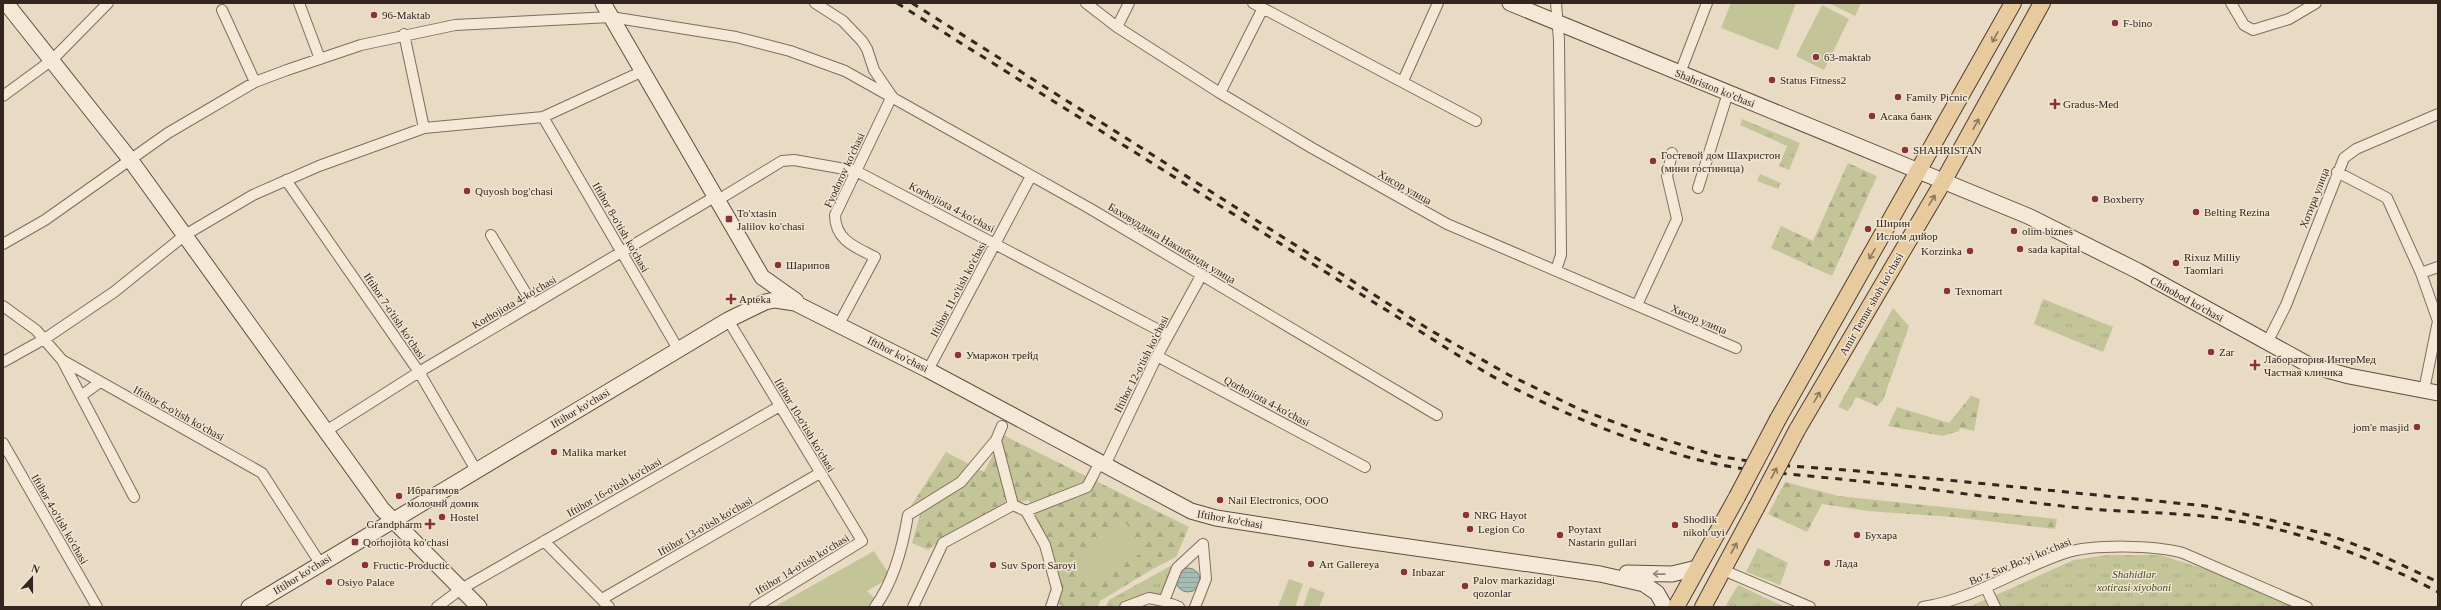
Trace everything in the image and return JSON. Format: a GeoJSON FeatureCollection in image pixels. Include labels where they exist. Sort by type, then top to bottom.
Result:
{"type":"FeatureCollection","features":[{"type":"Feature","properties":{"kind":"main road"},"geometry":{"type":"LineString","coordinates":[[6,3],[129,158],[382,509],[479,607]]}},
{"type":"Feature","properties":{"kind":"main road"},"geometry":{"type":"LineString","coordinates":[[603,3],[762,277],[804,307]]}},
{"type":"Feature","properties":{"kind":"main road","name":"Shahriston ko'chasi"},"geometry":{"type":"LineString","coordinates":[[1510,3],[1680,73],[1725,99],[1943,182]]}},
{"type":"Feature","properties":{"kind":"main road"},"geometry":{"type":"LineString","coordinates":[[1676,607],[1778,419],[1920,172],[2013,3]]}},
{"type":"Feature","properties":{"kind":"main road","name":"Amir Temur shoh ko'chasi"},"geometry":{"type":"LineString","coordinates":[[1703,607],[1797,430],[1943,182],[2042,3]]}},
{"type":"Feature","properties":{"kind":"main road"},"geometry":{"type":"LineString","coordinates":[[1973,75],[1997,86]]}},
{"type":"Feature","properties":{"kind":"main road","name":"Chinobod ko'chasi"},"geometry":{"type":"LineString","coordinates":[[1943,182],[2064,233],[2138,271],[2267,343],[2317,368],[2431,391]]}},
{"type":"Feature","properties":{"kind":"main road"},"geometry":{"type":"LineString","coordinates":[[747,309],[758,295],[762,277]]}},
{"type":"Feature","properties":{"kind":"main road","name":"Iftihor ko'chasi"},"geometry":{"type":"LineString","coordinates":[[249,607],[678,349],[747,309],[775,300],[785,300],[804,307],[839,324],[928,370],[1174,504],[1199,514],[1507,562],[1600,574],[1644,584],[1657,593],[1665,607]]}},
{"type":"Feature","properties":{"kind":"main road","name":"Iftihor ko'chasi"},"geometry":{"type":"LineString","coordinates":[[1600,574],[1672,574],[1698,568]]}},
{"type":"Feature","properties":{"kind":"street"},"geometry":{"type":"LineString","coordinates":[[3,96],[52,60],[108,3]]}},
{"type":"Feature","properties":{"kind":"street"},"geometry":{"type":"LineString","coordinates":[[300,3],[320,59]]}},
{"type":"Feature","properties":{"kind":"street"},"geometry":{"type":"LineString","coordinates":[[815,3],[843,21],[862,41],[867,49],[874,70],[892,96]]}},
{"type":"Feature","properties":{"kind":"street","name":"Хисор улица"},"geometry":{"type":"LineString","coordinates":[[1086,3],[1117,27],[1220,93],[1326,156],[1447,224],[1736,348]]}},
{"type":"Feature","properties":{"kind":"street"},"geometry":{"type":"LineString","coordinates":[[1117,27],[1129,3]]}},
{"type":"Feature","properties":{"kind":"street"},"geometry":{"type":"LineString","coordinates":[[1253,3],[1403,81],[1476,121]]}},
{"type":"Feature","properties":{"kind":"street"},"geometry":{"type":"LineString","coordinates":[[1403,81],[1438,3]]}},
{"type":"Feature","properties":{"kind":"street"},"geometry":{"type":"LineString","coordinates":[[1556,3],[1556,22],[1559,40],[1561,255],[1556,270]]}},
{"type":"Feature","properties":{"kind":"street"},"geometry":{"type":"LineString","coordinates":[[1680,73],[1707,3]]}},
{"type":"Feature","properties":{"kind":"street"},"geometry":{"type":"LineString","coordinates":[[2231,3],[2244,24],[2253,30],[2289,18],[2316,3]]}},
{"type":"Feature","properties":{"kind":"street"},"geometry":{"type":"LineString","coordinates":[[1220,93],[1263,8]]}},
{"type":"Feature","properties":{"kind":"street"},"geometry":{"type":"LineString","coordinates":[[222,10],[255,82]]}},
{"type":"Feature","properties":{"kind":"street","name":"Баховуддина Накшбанди улица"},"geometry":{"type":"LineString","coordinates":[[3,244],[45,220],[129,158],[168,133],[255,82],[361,45],[404,34],[481,23],[611,17],[736,37],[790,51],[845,72],[892,96],[1089,208],[1438,415]]}},
{"type":"Feature","properties":{"kind":"street"},"geometry":{"type":"LineString","coordinates":[[404,34],[424,128]]}},
{"type":"Feature","properties":{"kind":"street"},"geometry":{"type":"LineString","coordinates":[[3,362],[46,338],[114,292],[185,235],[235,205],[286,180],[424,128],[543,117],[643,71]]}},
{"type":"Feature","properties":{"kind":"street","name":"Fyodorov ko'chasi"},"geometry":{"type":"LineString","coordinates":[[839,324],[875,257],[851,245],[842,238],[837,230],[837,208],[892,96]]}},
{"type":"Feature","properties":{"kind":"street"},"geometry":{"type":"LineString","coordinates":[[1698,188],[1725,99]]}},
{"type":"Feature","properties":{"kind":"street","name":"Хотира улица"},"geometry":{"type":"LineString","coordinates":[[2267,343],[2286,305],[2337,172],[2348,154],[2438,114]]}},
{"type":"Feature","properties":{"kind":"street","name":"Iftihor 8-o'tish ko'chasi"},"geometry":{"type":"LineString","coordinates":[[543,117],[678,349]]}},
{"type":"Feature","properties":{"kind":"street"},"geometry":{"type":"LineString","coordinates":[[1637,305],[1677,219],[1667,176],[1672,153]]}},
{"type":"Feature","properties":{"kind":"street","name":"Korhojiota 4-ko'chasi"},"geometry":{"type":"LineString","coordinates":[[326,431],[419,372],[782,161],[794,160],[856,171],[1168,335]]}},
{"type":"Feature","properties":{"kind":"street"},"geometry":{"type":"LineString","coordinates":[[2337,172],[2387,198],[2420,273],[2438,321],[2431,391]]}},
{"type":"Feature","properties":{"kind":"street","name":"Iftihor 11-o'tish ko'chasi"},"geometry":{"type":"LineString","coordinates":[[928,370],[1031,176]]}},
{"type":"Feature","properties":{"kind":"street","name":"Iftihor 7-o'tish ko'chasi"},"geometry":{"type":"LineString","coordinates":[[286,180],[419,372],[476,470]]}},
{"type":"Feature","properties":{"kind":"street"},"geometry":{"type":"LineString","coordinates":[[491,235],[533,305]]}},
{"type":"Feature","properties":{"kind":"street"},"geometry":{"type":"LineString","coordinates":[[2420,273],[2438,267]]}},
{"type":"Feature","properties":{"kind":"street","name":"Iftihor 12-o'tish ko'chasi"},"geometry":{"type":"LineString","coordinates":[[1026,511],[1087,487],[1102,464],[1168,335],[1202,274]]}},
{"type":"Feature","properties":{"kind":"street","name":"Iftihor 6-o'tish ko'chasi"},"geometry":{"type":"LineString","coordinates":[[3,306],[46,338],[62,360],[262,473],[320,563]]}},
{"type":"Feature","properties":{"kind":"street","name":"Iftihor 10-o'tish ko'chasi"},"geometry":{"type":"LineString","coordinates":[[728,320],[862,541]]}},
{"type":"Feature","properties":{"kind":"street","name":"Qorhojiota 4-ko'chasi"},"geometry":{"type":"LineString","coordinates":[[1157,356],[1365,467]]}},
{"type":"Feature","properties":{"kind":"street"},"geometry":{"type":"LineString","coordinates":[[62,360],[134,497]]}},
{"type":"Feature","properties":{"kind":"street"},"geometry":{"type":"LineString","coordinates":[[81,396],[100,382]]}},
{"type":"Feature","properties":{"kind":"street","name":"Iftihor 16-o'tish ko'chasi"},"geometry":{"type":"LineString","coordinates":[[461,589],[780,406]]}},
{"type":"Feature","properties":{"kind":"street"},"geometry":{"type":"LineString","coordinates":[[875,607],[881,598],[902,547],[908,515],[961,482],[996,440],[1002,426]]}},
{"type":"Feature","properties":{"kind":"street"},"geometry":{"type":"LineString","coordinates":[[996,440],[1013,506]]}},
{"type":"Feature","properties":{"kind":"street","name":"Iftihor 4-o'tish ko'chasi"},"geometry":{"type":"LineString","coordinates":[[3,443],[97,607]]}},
{"type":"Feature","properties":{"kind":"street","name":"Iftihor 13-o'tish ko'chasi"},"geometry":{"type":"LineString","coordinates":[[602,599],[820,473]]}},
{"type":"Feature","properties":{"kind":"street"},"geometry":{"type":"LineString","coordinates":[[913,607],[943,543],[1013,506],[1026,511],[1045,545],[1057,589],[1050,607]]}},
{"type":"Feature","properties":{"kind":"street"},"geometry":{"type":"LineString","coordinates":[[544,541],[609,607]]}},
{"type":"Feature","properties":{"kind":"street","name":"Iftihor 14-o'tish ko'chasi"},"geometry":{"type":"LineString","coordinates":[[755,607],[862,541]]}},
{"type":"Feature","properties":{"kind":"street"},"geometry":{"type":"LineString","coordinates":[[1164,601],[1177,568],[1203,544],[1206,579],[1195,607]]}},
{"type":"Feature","properties":{"kind":"street","name":"Boʻz Suv Boʻyi koʻchasi"},"geometry":{"type":"LineString","coordinates":[[1923,607],[1946,602],[1986,588],[2065,553],[2079,550],[2148,548],[2183,553],[2307,607]]}},
{"type":"Feature","properties":{"kind":"street"},"geometry":{"type":"LineString","coordinates":[[1723,570],[1810,607]]}},
{"type":"Feature","properties":{"kind":"street"},"geometry":{"type":"LineString","coordinates":[[1986,588],[1995,607]]}},
{"type":"Feature","properties":{"kind":"street"},"geometry":{"type":"LineString","coordinates":[[438,607],[461,589]]}},
{"type":"Feature","properties":{"kind":"street"},"geometry":{"type":"LineString","coordinates":[[1125,607],[1149,598],[1164,601],[1179,607]]}},
{"type":"Feature","properties":{"kind":"green space"},"geometry":{"type":"Polygon","coordinates":[[[1731,3],[1796,3],[1778,50],[1721,28],[1731,3]]]}},
{"type":"Feature","properties":{"kind":"green space"},"geometry":{"type":"Polygon","coordinates":[[[1829,3],[1861,3],[1855,16],[1829,3]]]}},
{"type":"Feature","properties":{"kind":"green space"},"geometry":{"type":"Polygon","coordinates":[[[1822,5],[1849,19],[1824,70],[1796,56],[1822,5]]]}},
{"type":"Feature","properties":{"kind":"green space"},"geometry":{"type":"Polygon","coordinates":[[[1742,119],[1800,143],[1789,170],[1779,166],[1787,146],[1740,125],[1742,119]]]}},
{"type":"Feature","properties":{"kind":"green space"},"geometry":{"type":"Polygon","coordinates":[[[1848,163],[1877,176],[1832,276],[1771,248],[1781,226],[1813,241],[1848,163]]]}},
{"type":"Feature","properties":{"kind":"green space"},"geometry":{"type":"Polygon","coordinates":[[[1760,174],[1781,183],[1778,189],[1757,181],[1760,174]]]}},
{"type":"Feature","properties":{"kind":"green space"},"geometry":{"type":"Polygon","coordinates":[[[2043,299],[2113,327],[2103,352],[2034,324],[2043,299]]]}},
{"type":"Feature","properties":{"kind":"green space"},"geometry":{"type":"Polygon","coordinates":[[[1893,308],[1909,326],[1883,400],[1877,406],[1856,397],[1848,411],[1838,407],[1893,308]]]}},
{"type":"Feature","properties":{"kind":"green space"},"geometry":{"type":"Polygon","coordinates":[[[1971,396],[1980,399],[1974,431],[1960,428],[1959,431],[1943,436],[1888,426],[1897,407],[1949,423],[1971,396]]]}},
{"type":"Feature","properties":{"kind":"green space"},"geometry":{"type":"Polygon","coordinates":[[[1003,435],[1189,527],[1176,557],[1151,570],[1100,601],[1098,607],[1065,607],[1056,603],[1043,532],[1029,500],[1018,503],[1012,495],[1005,498],[1005,502],[943,538],[928,550],[912,543],[921,511],[911,506],[946,452],[984,472],[1003,435]]]}},
{"type":"Feature","properties":{"kind":"green space"},"geometry":{"type":"Polygon","coordinates":[[[1785,482],[1838,496],[2057,519],[2055,529],[1953,517],[1868,511],[1822,504],[1807,532],[1768,514],[1785,482]]]}},
{"type":"Feature","properties":{"kind":"green space"},"geometry":{"type":"Polygon","coordinates":[[[1126,523],[1143,552],[1091,583],[1073,554],[1126,523]]]}},
{"type":"Feature","properties":{"kind":"green space"},"geometry":{"type":"Polygon","coordinates":[[[1758,548],[1788,563],[1780,585],[1746,572],[1758,548]]]}},
{"type":"Feature","properties":{"kind":"green space"},"geometry":{"type":"Polygon","coordinates":[[[874,551],[891,577],[867,591],[884,607],[774,607],[874,551]]]}},
{"type":"Feature","properties":{"kind":"green space","name":"Shahidlar xotirasi xiyoboni"},"geometry":{"type":"Polygon","coordinates":[[[2107,555],[2160,555],[2205,569],[2298,607],[1969,607],[2074,560],[2107,555]]]}},
{"type":"Feature","properties":{"kind":"green space"},"geometry":{"type":"Polygon","coordinates":[[[1174,564],[1161,598],[1125,603],[1118,607],[1106,607],[1109,600],[1174,564]]]}},
{"type":"Feature","properties":{"kind":"green space"},"geometry":{"type":"Polygon","coordinates":[[[1289,579],[1303,584],[1295,607],[1278,607],[1289,579]]]}},
{"type":"Feature","properties":{"kind":"green space"},"geometry":{"type":"Polygon","coordinates":[[[1738,585],[1785,607],[1725,607],[1738,585]]]}},
{"type":"Feature","properties":{"kind":"green space"},"geometry":{"type":"Polygon","coordinates":[[[1310,587],[1325,593],[1319,607],[1303,607],[1310,587]]]}},
{"type":"Feature","properties":{"kind":"shaded area"},"geometry":{"type":"Polygon","coordinates":[[[1188,568],[1197,571],[1200,580],[1197,589],[1188,592],[1179,589],[1176,580],[1179,571],[1188,568]]]}},
{"type":"Feature","properties":{"kind":"railway"},"geometry":{"type":"LineString","coordinates":[[897,3],[1467,361],[1532,397],[1612,432],[1695,459],[1753,470],[1906,486],[2080,508],[2202,516],[2232,520],[2293,533],[2323,543],[2383,566],[2438,592]]}},
{"type":"Feature","properties":{"kind":"railway"},"geometry":{"type":"LineString","coordinates":[[912,3],[1430,330],[1509,375],[1581,410],[1644,433],[1717,456],[1774,465],[1847,470],[2206,506],[2267,519],[2329,535],[2372,551],[2438,582]]}},
{"type":"Feature","properties":{"kind":"place","name":"96-Maktab"},"geometry":{"type":"Point","coordinates":[374,15]}},
{"type":"Feature","properties":{"kind":"place","name":"F-bino"},"geometry":{"type":"Point","coordinates":[2115,23]}},
{"type":"Feature","properties":{"kind":"place","name":"63-maktab"},"geometry":{"type":"Point","coordinates":[1816,57]}},
{"type":"Feature","properties":{"kind":"place","name":"Status Fitness2"},"geometry":{"type":"Point","coordinates":[1772,80]}},
{"type":"Feature","properties":{"kind":"place","name":"Family Picnic"},"geometry":{"type":"Point","coordinates":[1898,97]}},
{"type":"Feature","properties":{"kind":"place","name":"Gradus-Med"},"geometry":{"type":"Point","coordinates":[2055,104]}},
{"type":"Feature","properties":{"kind":"place","name":"Асака банк"},"geometry":{"type":"Point","coordinates":[1872,116]}},
{"type":"Feature","properties":{"kind":"place","name":"SHAHRISTAN"},"geometry":{"type":"Point","coordinates":[1905,150]}},
{"type":"Feature","properties":{"kind":"place","name":"Гостевой дом Шахристон (мини гостиница)"},"geometry":{"type":"Point","coordinates":[1653,161]}},
{"type":"Feature","properties":{"kind":"place","name":"Quyosh bog'chasi"},"geometry":{"type":"Point","coordinates":[467,191]}},
{"type":"Feature","properties":{"kind":"place","name":"Boxberry"},"geometry":{"type":"Point","coordinates":[2095,199]}},
{"type":"Feature","properties":{"kind":"place","name":"Belting Rezina"},"geometry":{"type":"Point","coordinates":[2196,212]}},
{"type":"Feature","properties":{"kind":"place","name":"To'xtasin Jalilov ko'chasi"},"geometry":{"type":"Point","coordinates":[729,219]}},
{"type":"Feature","properties":{"kind":"place","name":"Ширин Ислом дийор"},"geometry":{"type":"Point","coordinates":[1868,229]}},
{"type":"Feature","properties":{"kind":"place","name":"olim biznes"},"geometry":{"type":"Point","coordinates":[2014,231]}},
{"type":"Feature","properties":{"kind":"place","name":"sada kapital"},"geometry":{"type":"Point","coordinates":[2020,249]}},
{"type":"Feature","properties":{"kind":"place","name":"Korzinka"},"geometry":{"type":"Point","coordinates":[1970,251]}},
{"type":"Feature","properties":{"kind":"place","name":"Rixuz Milliy Taomlari"},"geometry":{"type":"Point","coordinates":[2176,263]}},
{"type":"Feature","properties":{"kind":"place","name":"Шарипов"},"geometry":{"type":"Point","coordinates":[778,265]}},
{"type":"Feature","properties":{"kind":"place","name":"Texnomart"},"geometry":{"type":"Point","coordinates":[1947,291]}},
{"type":"Feature","properties":{"kind":"place","name":"Apteka"},"geometry":{"type":"Point","coordinates":[731,299]}},
{"type":"Feature","properties":{"kind":"place","name":"Zar"},"geometry":{"type":"Point","coordinates":[2211,352]}},
{"type":"Feature","properties":{"kind":"place","name":"Умаржон трейд"},"geometry":{"type":"Point","coordinates":[958,355]}},
{"type":"Feature","properties":{"kind":"place","name":"Лаборатория ИнтерМед Частная клиника"},"geometry":{"type":"Point","coordinates":[2255,365]}},
{"type":"Feature","properties":{"kind":"place","name":"jom'e masjid"},"geometry":{"type":"Point","coordinates":[2417,427]}},
{"type":"Feature","properties":{"kind":"place","name":"Malika market"},"geometry":{"type":"Point","coordinates":[554,452]}},
{"type":"Feature","properties":{"kind":"place","name":"Ибрагимов молочнй домик"},"geometry":{"type":"Point","coordinates":[399,496]}},
{"type":"Feature","properties":{"kind":"place","name":"Nail Electronics, ООО"},"geometry":{"type":"Point","coordinates":[1220,500]}},
{"type":"Feature","properties":{"kind":"place","name":"NRG Hayot"},"geometry":{"type":"Point","coordinates":[1466,515]}},
{"type":"Feature","properties":{"kind":"place","name":"Hostel"},"geometry":{"type":"Point","coordinates":[442,517]}},
{"type":"Feature","properties":{"kind":"place","name":"Grandpharm"},"geometry":{"type":"Point","coordinates":[430,524]}},
{"type":"Feature","properties":{"kind":"place","name":"Shodlik nikoh uyi"},"geometry":{"type":"Point","coordinates":[1675,525]}},
{"type":"Feature","properties":{"kind":"place","name":"Legion Co"},"geometry":{"type":"Point","coordinates":[1470,529]}},
{"type":"Feature","properties":{"kind":"place","name":"Poytaxt Nastarin gullari"},"geometry":{"type":"Point","coordinates":[1560,535]}},
{"type":"Feature","properties":{"kind":"place","name":"Бухара"},"geometry":{"type":"Point","coordinates":[1857,535]}},
{"type":"Feature","properties":{"kind":"place","name":"Qorhojiota ko'chasi"},"geometry":{"type":"Point","coordinates":[355,542]}},
{"type":"Feature","properties":{"kind":"place","name":"Лада"},"geometry":{"type":"Point","coordinates":[1827,563]}},
{"type":"Feature","properties":{"kind":"place","name":"Art Gallereya"},"geometry":{"type":"Point","coordinates":[1311,564]}},
{"type":"Feature","properties":{"kind":"place","name":"Fructic-Productic"},"geometry":{"type":"Point","coordinates":[365,565]}},
{"type":"Feature","properties":{"kind":"place","name":"Suv Sport Saroyi"},"geometry":{"type":"Point","coordinates":[993,565]}},
{"type":"Feature","properties":{"kind":"place","name":"Inbazar"},"geometry":{"type":"Point","coordinates":[1404,572]}},
{"type":"Feature","properties":{"kind":"place","name":"Osiyo Palace"},"geometry":{"type":"Point","coordinates":[329,582]}},
{"type":"Feature","properties":{"kind":"place","name":"Palov markazidagi qozonlar"},"geometry":{"type":"Point","coordinates":[1465,586]}}]}
